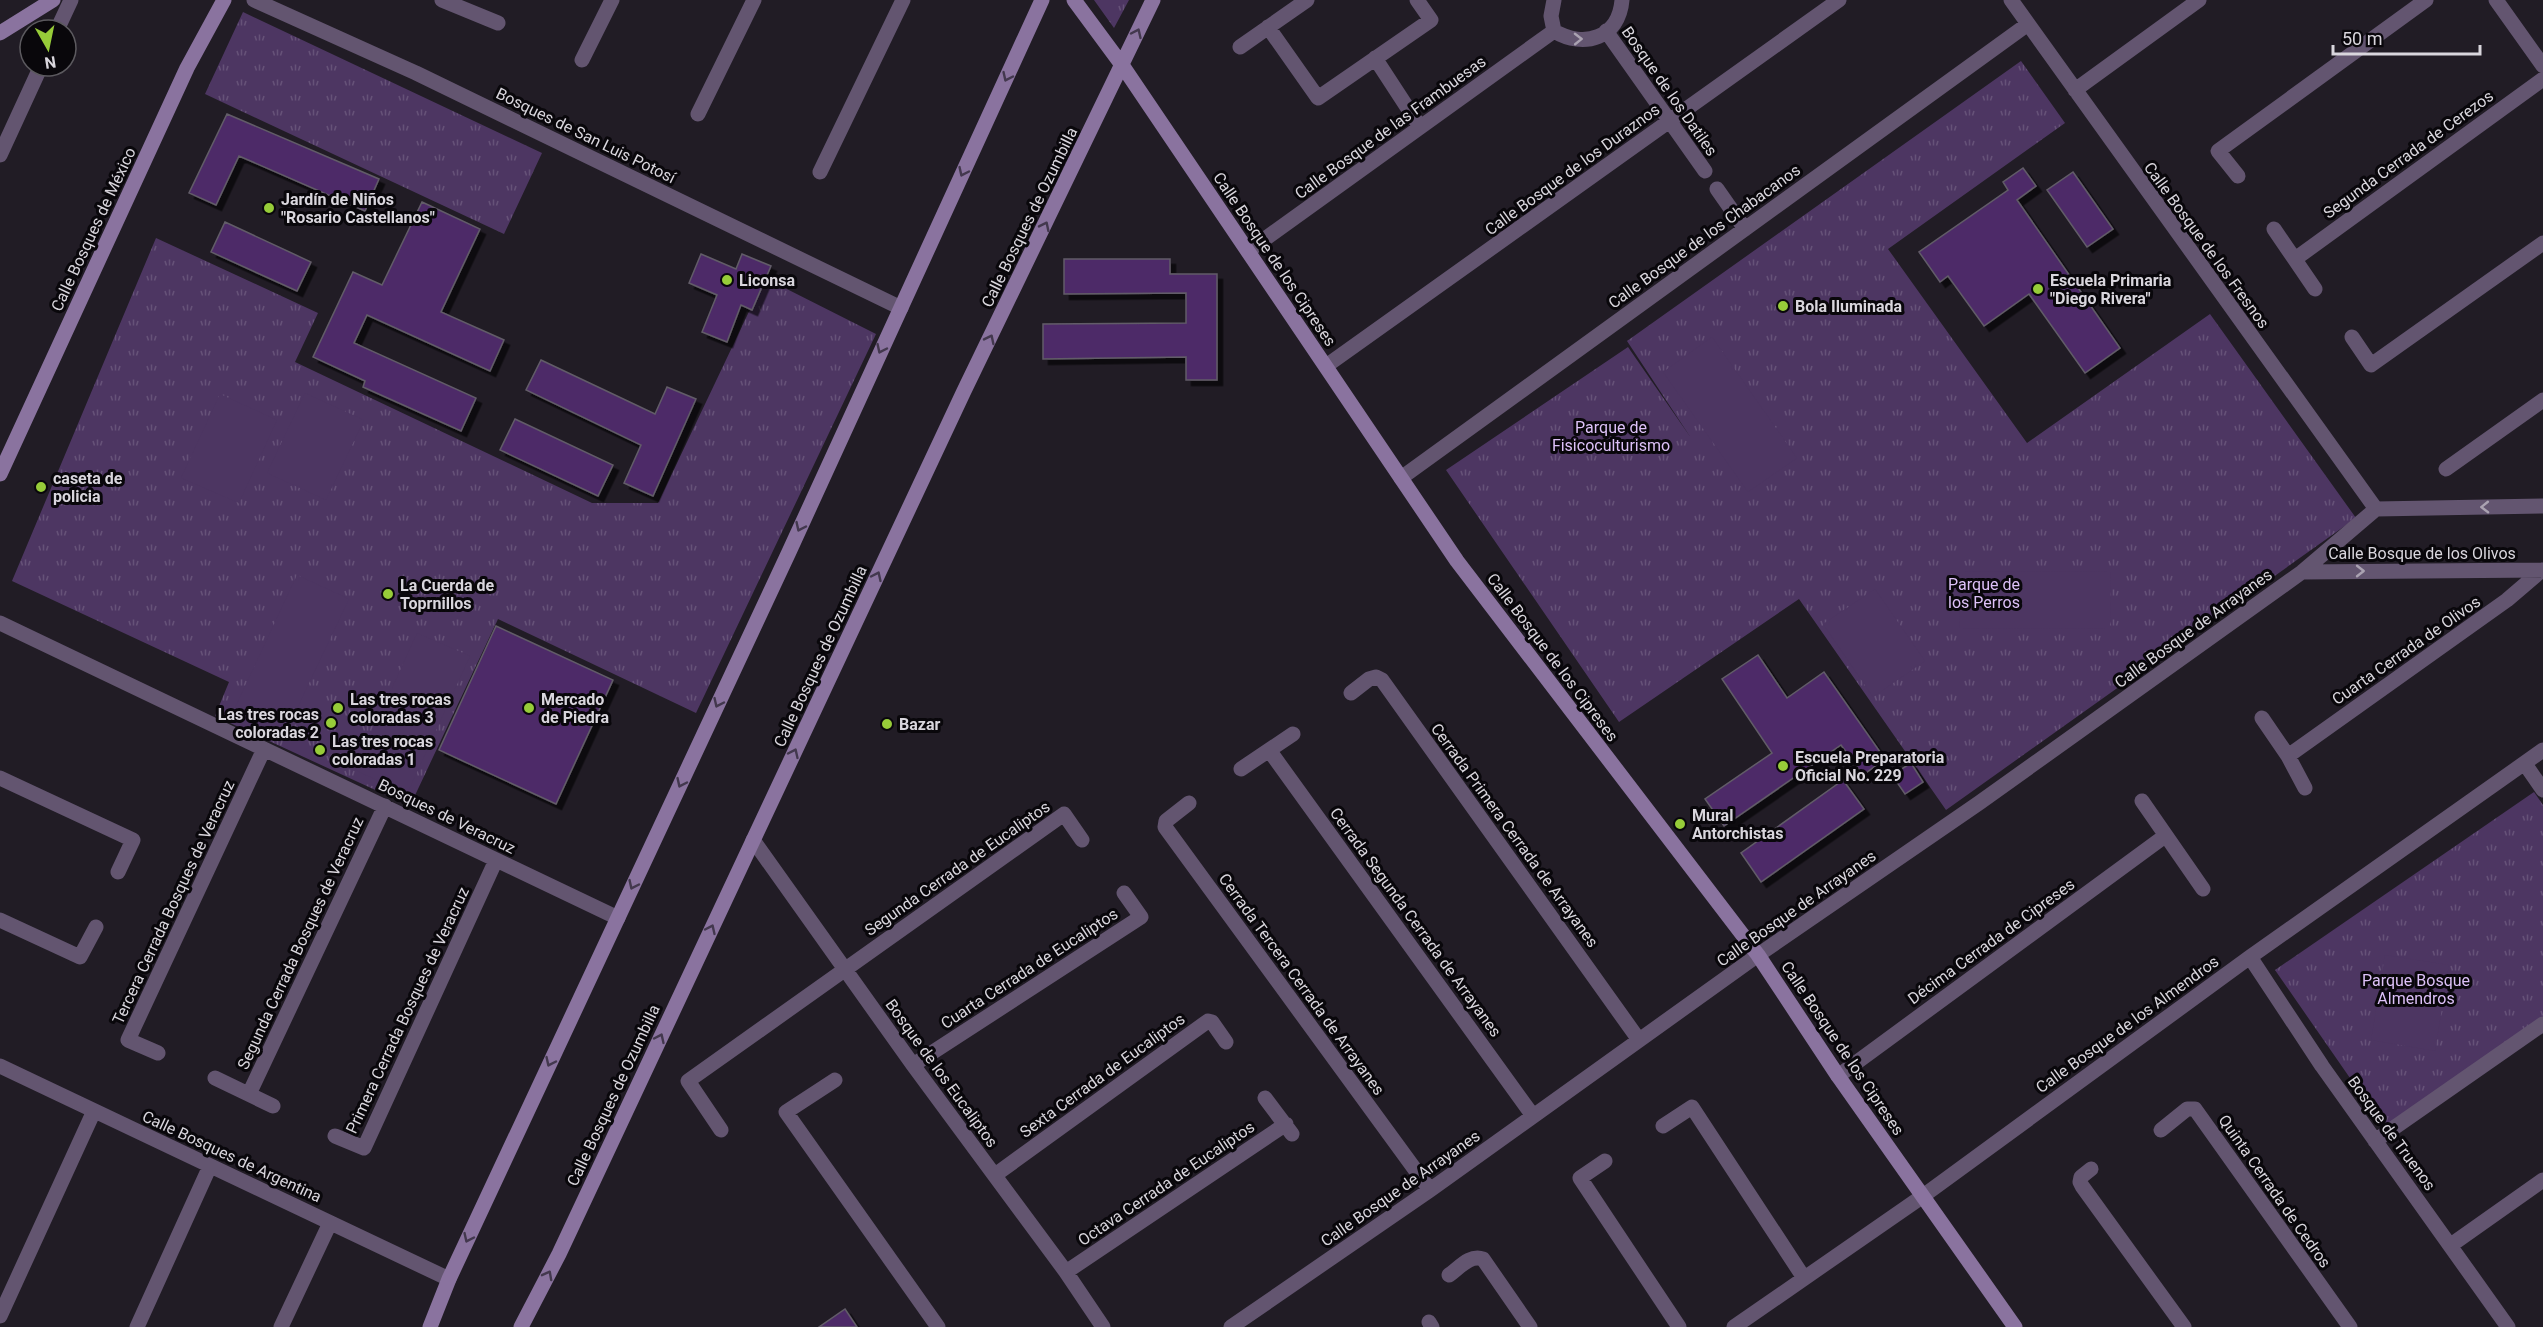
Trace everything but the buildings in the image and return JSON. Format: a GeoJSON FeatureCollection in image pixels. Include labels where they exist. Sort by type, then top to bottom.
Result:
{"type":"FeatureCollection","features":[{"type":"Feature","properties":{"kind":"main road"},"geometry":{"type":"LineString","coordinates":[[0,33],[53,0]]}},
{"type":"Feature","properties":{"kind":"main road","name":"Calle Bosques de México"},"geometry":{"type":"LineString","coordinates":[[0,474],[187,68],[224,0]]}},
{"type":"Feature","properties":{"kind":"main road"},"geometry":{"type":"LineString","coordinates":[[430,1327],[448,1279],[618,918],[1042,0]]}},
{"type":"Feature","properties":{"kind":"main road","name":"Calle Bosque de los Cipreses"},"geometry":{"type":"LineString","coordinates":[[1074,0],[1122,65],[1464,570],[1758,955],[1838,1076],[2015,1327]]}},
{"type":"Feature","properties":{"kind":"main road","name":"Calle Bosques de Ozumbilla"},"geometry":{"type":"LineString","coordinates":[[521,1327],[559,1254],[964,391],[1153,0]]}},
{"type":"Feature","properties":{"kind":"street"},"geometry":{"type":"LineString","coordinates":[[63,18],[71,0]]}},
{"type":"Feature","properties":{"kind":"street","name":"Bosques de San Luis Potosí"},"geometry":{"type":"LineString","coordinates":[[254,0],[416,73],[901,308]]}},
{"type":"Feature","properties":{"kind":"street"},"geometry":{"type":"LineString","coordinates":[[442,0],[468,5],[498,23]]}},
{"type":"Feature","properties":{"kind":"street"},"geometry":{"type":"LineString","coordinates":[[582,60],[612,0]]}},
{"type":"Feature","properties":{"kind":"street"},"geometry":{"type":"LineString","coordinates":[[699,114],[754,0]]}},
{"type":"Feature","properties":{"kind":"street"},"geometry":{"type":"LineString","coordinates":[[820,172],[903,0]]}},
{"type":"Feature","properties":{"kind":"street"},"geometry":{"type":"LineString","coordinates":[[1240,47],[1307,0]]}},
{"type":"Feature","properties":{"kind":"street"},"geometry":{"type":"LineString","coordinates":[[1268,27],[1318,98],[1431,20],[1417,0]]}},
{"type":"Feature","properties":{"kind":"street"},"geometry":{"type":"LineString","coordinates":[[1554,0],[1551,16],[1554,31],[1566,39],[1581,40],[1600,36],[1614,25],[1621,10],[1622,0]]}},
{"type":"Feature","properties":{"kind":"street","name":"Calle Bosque de los Duraznos"},"geometry":{"type":"LineString","coordinates":[[1326,366],[1839,0]]}},
{"type":"Feature","properties":{"kind":"street","name":"Calle Bosque de los Fresnos"},"geometry":{"type":"LineString","coordinates":[[2011,0],[2376,509]]}},
{"type":"Feature","properties":{"kind":"street"},"geometry":{"type":"LineString","coordinates":[[2075,90],[2199,0]]}},
{"type":"Feature","properties":{"kind":"street"},"geometry":{"type":"LineString","coordinates":[[2238,176],[2218,152],[2426,0]]}},
{"type":"Feature","properties":{"kind":"street"},"geometry":{"type":"LineString","coordinates":[[2496,0],[2543,66]]}},
{"type":"Feature","properties":{"kind":"street","name":"Calle Bosque de los Chabacanos"},"geometry":{"type":"LineString","coordinates":[[1401,478],[2028,24]]}},
{"type":"Feature","properties":{"kind":"street","name":"Calle Bosque de las Frambuesas"},"geometry":{"type":"LineString","coordinates":[[1248,251],[1554,31]]}},
{"type":"Feature","properties":{"kind":"street","name":"Bosque de los Datiles"},"geometry":{"type":"LineString","coordinates":[[1606,31],[1705,171]]}},
{"type":"Feature","properties":{"kind":"street"},"geometry":{"type":"LineString","coordinates":[[1375,58],[1420,127]]}},
{"type":"Feature","properties":{"kind":"street"},"geometry":{"type":"LineString","coordinates":[[0,155],[35,78]]}},
{"type":"Feature","properties":{"kind":"street","name":"Segunda Cerrada de Cerezos"},"geometry":{"type":"LineString","coordinates":[[2295,259],[2543,79]]}},
{"type":"Feature","properties":{"kind":"street"},"geometry":{"type":"LineString","coordinates":[[1717,189],[1746,229]]}},
{"type":"Feature","properties":{"kind":"street"},"geometry":{"type":"LineString","coordinates":[[2274,229],[2315,289]]}},
{"type":"Feature","properties":{"kind":"street"},"geometry":{"type":"LineString","coordinates":[[2352,337],[2371,365],[2543,243]]}},
{"type":"Feature","properties":{"kind":"street"},"geometry":{"type":"LineString","coordinates":[[2446,469],[2543,400]]}},
{"type":"Feature","properties":{"kind":"street"},"geometry":{"type":"LineString","coordinates":[[2376,509],[2543,506]]}},
{"type":"Feature","properties":{"kind":"street","name":"Calle Bosque de Arrayanes"},"geometry":{"type":"LineString","coordinates":[[1231,1327],[1430,1190],[1758,955],[1979,803],[2302,572],[2376,509]]}},
{"type":"Feature","properties":{"kind":"street","name":"Calle Bosque de los Olivos"},"geometry":{"type":"LineString","coordinates":[[2302,572],[2543,570]]}},
{"type":"Feature","properties":{"kind":"street","name":"Cuarta Cerrada de Olivos"},"geometry":{"type":"LineString","coordinates":[[2288,756],[2507,600],[2543,570]]}},
{"type":"Feature","properties":{"kind":"street","name":"Bosques de Veracruz"},"geometry":{"type":"LineString","coordinates":[[0,623],[618,918]]}},
{"type":"Feature","properties":{"kind":"street","name":"Cerrada Primera Cerrada de Arrayanes"},"geometry":{"type":"LineString","coordinates":[[1352,693],[1369,679],[1376,677],[1382,680],[1639,1040]]}},
{"type":"Feature","properties":{"kind":"street"},"geometry":{"type":"LineString","coordinates":[[2262,718],[2288,756],[2305,788]]}},
{"type":"Feature","properties":{"kind":"street"},"geometry":{"type":"LineString","coordinates":[[1241,769],[1293,734]]}},
{"type":"Feature","properties":{"kind":"street","name":"Tercera Cerrada Bosques de Veracruz"},"geometry":{"type":"LineString","coordinates":[[158,1053],[128,1040],[264,749]]}},
{"type":"Feature","properties":{"kind":"street","name":"Cerrada Segunda Cerrada de Arrayanes"},"geometry":{"type":"LineString","coordinates":[[1269,750],[1533,1116]]}},
{"type":"Feature","properties":{"kind":"street","name":"Calle Bosque de los Almendros"},"geometry":{"type":"LineString","coordinates":[[1734,1327],[1923,1196],[2250,957],[2543,750]]}},
{"type":"Feature","properties":{"kind":"street"},"geometry":{"type":"LineString","coordinates":[[2524,764],[2543,790]]}},
{"type":"Feature","properties":{"kind":"street"},"geometry":{"type":"LineString","coordinates":[[0,778],[133,840],[118,872]]}},
{"type":"Feature","properties":{"kind":"street"},"geometry":{"type":"LineString","coordinates":[[2142,801],[2203,888]]}},
{"type":"Feature","properties":{"kind":"street","name":"Cerrada Tercera Cerrada de Arrayanes"},"geometry":{"type":"LineString","coordinates":[[1189,803],[1166,821],[1165,827],[1430,1190]]}},
{"type":"Feature","properties":{"kind":"street","name":"Segunda Cerrada Bosques de Veracruz"},"geometry":{"type":"LineString","coordinates":[[249,1094],[385,806]]}},
{"type":"Feature","properties":{"kind":"street","name":"Segunda Cerrada de Eucaliptos"},"geometry":{"type":"LineString","coordinates":[[845,970],[1064,814],[1082,840]]}},
{"type":"Feature","properties":{"kind":"street","name":"Décima Cerrada de Cipreses"},"geometry":{"type":"LineString","coordinates":[[1838,1076],[2165,836]]}},
{"type":"Feature","properties":{"kind":"street","name":"Bosque de los Eucaliptos"},"geometry":{"type":"LineString","coordinates":[[753,840],[913,1065],[1066,1272],[1103,1327]]}},
{"type":"Feature","properties":{"kind":"street","name":"Primera Cerrada Bosques de Veracruz"},"geometry":{"type":"LineString","coordinates":[[335,1136],[364,1148],[496,860]]}},
{"type":"Feature","properties":{"kind":"street","name":"Cuarta Cerrada de Eucaliptos"},"geometry":{"type":"LineString","coordinates":[[913,1065],[1141,917],[1124,893]]}},
{"type":"Feature","properties":{"kind":"street"},"geometry":{"type":"LineString","coordinates":[[0,920],[80,957],[96,927]]}},
{"type":"Feature","properties":{"kind":"street","name":"Bosque de Truenos"},"geometry":{"type":"LineString","coordinates":[[2250,957],[2375,1141],[2508,1327]]}},
{"type":"Feature","properties":{"kind":"street"},"geometry":{"type":"LineString","coordinates":[[721,1130],[688,1081],[845,970]]}},
{"type":"Feature","properties":{"kind":"street","name":"Sexta Cerrada de Eucaliptos"},"geometry":{"type":"LineString","coordinates":[[995,1175],[1208,1021],[1212,1022],[1226,1042]]}},
{"type":"Feature","properties":{"kind":"street"},"geometry":{"type":"LineString","coordinates":[[2375,1141],[2543,1024]]}},
{"type":"Feature","properties":{"kind":"street","name":"Calle Bosques de Argentina"},"geometry":{"type":"LineString","coordinates":[[0,1066],[448,1279]]}},
{"type":"Feature","properties":{"kind":"street","name":"Segunda Cerrada Bosques de Veracruz"},"geometry":{"type":"LineString","coordinates":[[215,1078],[273,1106]]}},
{"type":"Feature","properties":{"kind":"street"},"geometry":{"type":"LineString","coordinates":[[835,1080],[786,1112],[938,1327]]}},
{"type":"Feature","properties":{"kind":"street","name":"Octava Cerrada de Eucaliptos"},"geometry":{"type":"LineString","coordinates":[[1066,1272],[1289,1129],[1265,1098]]}},
{"type":"Feature","properties":{"kind":"street"},"geometry":{"type":"LineString","coordinates":[[1663,1126],[1692,1107],[1804,1278]]}},
{"type":"Feature","properties":{"kind":"street","name":"Quinta Cerrada de Cedros"},"geometry":{"type":"LineString","coordinates":[[2161,1130],[2187,1109],[2195,1109],[2350,1327]]}},
{"type":"Feature","properties":{"kind":"street"},"geometry":{"type":"LineString","coordinates":[[0,1316],[94,1111]]}},
{"type":"Feature","properties":{"kind":"street"},"geometry":{"type":"LineString","coordinates":[[1605,1161],[1580,1178],[1679,1327]]}},
{"type":"Feature","properties":{"kind":"street"},"geometry":{"type":"LineString","coordinates":[[137,1327],[210,1166]]}},
{"type":"Feature","properties":{"kind":"street"},"geometry":{"type":"LineString","coordinates":[[2091,1169],[2081,1177],[2082,1186],[2184,1327]]}},
{"type":"Feature","properties":{"kind":"street"},"geometry":{"type":"LineString","coordinates":[[2451,1245],[2543,1180]]}},
{"type":"Feature","properties":{"kind":"street"},"geometry":{"type":"LineString","coordinates":[[281,1327],[330,1223]]}},
{"type":"Feature","properties":{"kind":"street"},"geometry":{"type":"LineString","coordinates":[[1449,1275],[1471,1258],[1483,1259],[1530,1327]]}},
{"type":"Feature","properties":{"kind":"green space"},"geometry":{"type":"Polygon","coordinates":[[[1094,0],[1129,0],[1114,28],[1094,0]]]}},
{"type":"Feature","properties":{"kind":"green space"},"geometry":{"type":"Polygon","coordinates":[[[243,12],[542,153],[504,234],[205,94],[243,12]]]}},
{"type":"Feature","properties":{"kind":"green space","name":"Parque de los Perros"},"geometry":{"type":"Polygon","coordinates":[[[2021,61],[2065,123],[1888,249],[2027,443],[2210,314],[2356,518],[1946,810],[1799,599],[1619,722],[1446,470],[1628,347],[1691,438],[1627,341],[2021,61]]]}},
{"type":"Feature","properties":{"kind":"green space"},"geometry":{"type":"Polygon","coordinates":[[[156,238],[318,313],[295,362],[592,503],[658,503],[765,278],[876,334],[696,713],[498,619],[410,806],[215,716],[229,682],[12,581],[156,238]]]}},
{"type":"Feature","properties":{"kind":"green space"},"geometry":{"type":"Polygon","coordinates":[[[1712,337],[1797,458],[1748,492],[1663,372],[1712,337]]]}},
{"type":"Feature","properties":{"kind":"green space"},"geometry":{"type":"Polygon","coordinates":[[[305,393],[364,420],[326,500],[267,473],[305,393]]]}},
{"type":"Feature","properties":{"kind":"green space"},"geometry":{"type":"Polygon","coordinates":[[[220,394],[277,420],[239,503],[181,478],[220,394]]]}},
{"type":"Feature","properties":{"kind":"green space"},"geometry":{"type":"Polygon","coordinates":[[[1960,571],[2111,572],[2110,629],[1959,628],[1960,571]]]}},
{"type":"Feature","properties":{"kind":"green space"},"geometry":{"type":"Polygon","coordinates":[[[297,575],[349,599],[283,738],[232,714],[297,575]]]}},
{"type":"Feature","properties":{"kind":"green space"},"geometry":{"type":"Polygon","coordinates":[[[1875,589],[1925,661],[1873,697],[1823,624],[1875,589]]]}},
{"type":"Feature","properties":{"kind":"green space"},"geometry":{"type":"Polygon","coordinates":[[[417,633],[470,656],[407,794],[355,770],[417,633]]]}},
{"type":"Feature","properties":{"kind":"green space","name":"Parque Bosque Almendros"},"geometry":{"type":"Polygon","coordinates":[[[2534,792],[2543,805],[2543,1018],[2384,1127],[2275,970],[2534,792]]]}},
{"type":"Feature","properties":{"kind":"green space"},"geometry":{"type":"Polygon","coordinates":[[[2385,955],[2449,965],[2435,1051],[2371,1040],[2385,955]]]}},
{"type":"Feature","properties":{"kind":"place","name":"Jardín de Niños \"Rosario Castellanos\""},"geometry":{"type":"Point","coordinates":[269,208]}},
{"type":"Feature","properties":{"kind":"place","name":"Liconsa"},"geometry":{"type":"Point","coordinates":[727,280]}},
{"type":"Feature","properties":{"kind":"place","name":"Escuela Primaria \"Diego Rivera\""},"geometry":{"type":"Point","coordinates":[2038,289]}},
{"type":"Feature","properties":{"kind":"place","name":"Bola Iluminada"},"geometry":{"type":"Point","coordinates":[1783,306]}},
{"type":"Feature","properties":{"kind":"place","name":"caseta de policia"},"geometry":{"type":"Point","coordinates":[41,487]}},
{"type":"Feature","properties":{"kind":"place","name":"La Cuerda de Toprnillos"},"geometry":{"type":"Point","coordinates":[388,594]}},
{"type":"Feature","properties":{"kind":"place","name":"Las tres rocas coloradas 3"},"geometry":{"type":"Point","coordinates":[338,708]}},
{"type":"Feature","properties":{"kind":"place","name":"Mercado de Piedra"},"geometry":{"type":"Point","coordinates":[529,708]}},
{"type":"Feature","properties":{"kind":"place","name":"Las tres rocas coloradas 2"},"geometry":{"type":"Point","coordinates":[331,723]}},
{"type":"Feature","properties":{"kind":"place","name":"Bazar"},"geometry":{"type":"Point","coordinates":[887,724]}},
{"type":"Feature","properties":{"kind":"place","name":"Las tres rocas coloradas 1"},"geometry":{"type":"Point","coordinates":[320,750]}},
{"type":"Feature","properties":{"kind":"place","name":"Escuela Preparatoria Oficial No. 229"},"geometry":{"type":"Point","coordinates":[1783,766]}},
{"type":"Feature","properties":{"kind":"place","name":"Mural Antorchistas"},"geometry":{"type":"Point","coordinates":[1680,824]}},
{"type":"Feature","properties":{"kind":"park label","name":"Parque de Fisicoculturismo"},"geometry":{"type":"Point","coordinates":[1611,436]}}]}
